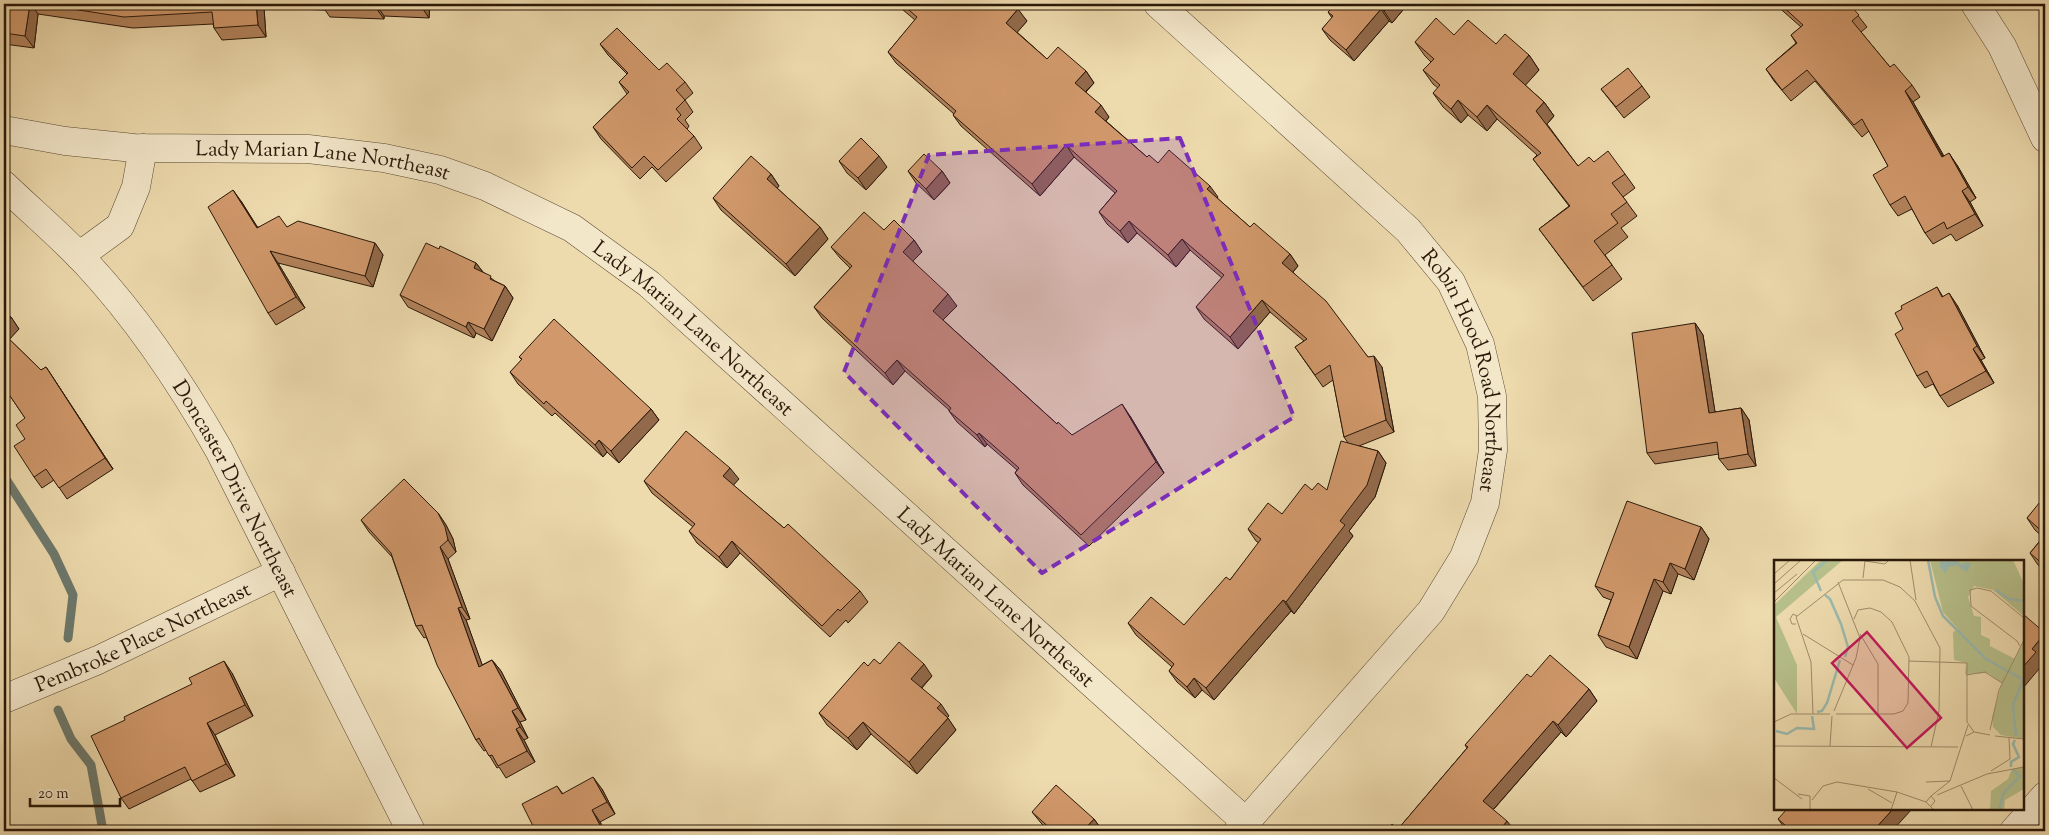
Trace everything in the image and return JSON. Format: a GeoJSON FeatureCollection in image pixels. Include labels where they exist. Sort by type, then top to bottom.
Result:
{"type":"FeatureCollection","features":[{"type":"Feature","properties":{"kind":"street","name":"Robin Hood Road Northeast"},"geometry":{"type":"LineString","coordinates":[[1158,4],[1408,230],[1451,282],[1480,344],[1492,396],[1493,450],[1485,503],[1464,558],[1431,611],[1242,827]]}},
{"type":"Feature","properties":{"kind":"street"},"geometry":{"type":"LineString","coordinates":[[1975,4],[2002,46],[2045,138]]}},
{"type":"Feature","properties":{"kind":"street","name":"Lady Marian Lane Northeast"},"geometry":{"type":"LineString","coordinates":[[4,130],[65,141],[144,148],[308,149],[384,158],[440,170],[485,186],[572,228],[649,284],[1242,827]]}},
{"type":"Feature","properties":{"kind":"street"},"geometry":{"type":"LineString","coordinates":[[79,256],[120,226],[136,187],[144,148]]}},
{"type":"Feature","properties":{"kind":"street","name":"Doncaster Drive Northeast"},"geometry":{"type":"LineString","coordinates":[[4,185],[79,256],[140,326],[186,393],[219,450],[411,831]]}},
{"type":"Feature","properties":{"kind":"street","name":"Pembroke Place Northeast"},"geometry":{"type":"LineString","coordinates":[[4,699],[98,660],[281,572]]}},
{"type":"Feature","properties":{"kind":"street"},"geometry":{"type":"LineString","coordinates":[[2014,831],[2045,796]]}},
{"type":"Feature","properties":{"kind":"highlighted area"},"geometry":{"type":"Polygon","coordinates":[[[1180,138],[1294,417],[1042,573],[844,372],[929,155],[1180,138]]]}},
{"type":"Feature","properties":{"kind":"building"},"geometry":{"type":"Polygon","coordinates":[[[4,4],[30,4],[25,36],[4,33],[4,4]]]}},
{"type":"Feature","properties":{"kind":"building"},"geometry":{"type":"Polygon","coordinates":[[[40,4],[256,4],[258,25],[214,28],[212,12],[124,17],[40,4]]]}},
{"type":"Feature","properties":{"kind":"building"},"geometry":{"type":"Polygon","coordinates":[[[376,4],[376,8],[321,5],[376,4]]]}},
{"type":"Feature","properties":{"kind":"building"},"geometry":{"type":"Polygon","coordinates":[[[376,4],[421,4],[421,6],[376,4]]]}},
{"type":"Feature","properties":{"kind":"building"},"geometry":{"type":"Polygon","coordinates":[[[902,4],[1012,4],[1018,9],[1006,23],[1047,59],[1058,47],[1086,71],[1075,83],[1101,105],[1095,112],[1147,157],[1149,155],[1158,163],[1169,150],[1210,186],[1207,189],[1250,227],[1254,223],[1290,254],[1282,263],[1326,301],[1368,357],[1374,356],[1386,420],[1344,437],[1330,365],[1315,375],[1295,347],[1307,339],[1262,300],[1230,337],[1196,307],[1224,275],[1182,239],[1168,255],[1129,221],[1120,231],[1099,212],[1117,191],[1066,145],[1032,184],[953,115],[956,111],[888,52],[917,17],[902,4]]]}},
{"type":"Feature","properties":{"kind":"building"},"geometry":{"type":"Polygon","coordinates":[[[1336,4],[1390,4],[1384,11],[1381,9],[1346,50],[1322,29],[1333,16],[1328,12],[1336,4]]]}},
{"type":"Feature","properties":{"kind":"building"},"geometry":{"type":"Polygon","coordinates":[[[1780,4],[1849,4],[1859,15],[1852,21],[1890,67],[1894,64],[1912,85],[1905,91],[1942,157],[1949,153],[1968,187],[1962,191],[1975,214],[1947,229],[1944,222],[1925,233],[1905,196],[1890,205],[1873,175],[1888,166],[1862,119],[1854,125],[1807,70],[1782,90],[1766,69],[1797,43],[1791,35],[1803,25],[1780,4]]]}},
{"type":"Feature","properties":{"kind":"building"},"geometry":{"type":"Polygon","coordinates":[[[1436,18],[1454,35],[1468,20],[1496,44],[1505,34],[1529,55],[1513,74],[1544,102],[1536,111],[1578,166],[1589,157],[1594,162],[1608,151],[1625,174],[1612,183],[1627,202],[1611,214],[1618,223],[1594,241],[1612,265],[1583,287],[1539,229],[1570,206],[1533,159],[1541,153],[1487,105],[1477,117],[1458,100],[1451,109],[1433,93],[1440,85],[1423,70],[1434,59],[1415,42],[1436,18]]]}},
{"type":"Feature","properties":{"kind":"building"},"geometry":{"type":"Polygon","coordinates":[[[617,28],[659,70],[667,63],[685,82],[676,90],[685,100],[676,109],[681,115],[677,119],[694,136],[658,170],[644,156],[632,168],[593,127],[629,92],[619,82],[628,73],[600,44],[617,28]]]}},
{"type":"Feature","properties":{"kind":"building"},"geometry":{"type":"Polygon","coordinates":[[[1628,68],[1642,86],[1616,107],[1601,89],[1628,68]]]}},
{"type":"Feature","properties":{"kind":"building"},"geometry":{"type":"Polygon","coordinates":[[[861,138],[879,156],[858,178],[839,161],[861,138]]]}},
{"type":"Feature","properties":{"kind":"building"},"geometry":{"type":"Polygon","coordinates":[[[924,154],[942,171],[926,189],[908,171],[924,154]]]}},
{"type":"Feature","properties":{"kind":"building"},"geometry":{"type":"Polygon","coordinates":[[[751,156],[771,174],[767,179],[820,227],[786,264],[713,198],[751,156]]]}},
{"type":"Feature","properties":{"kind":"building"},"geometry":{"type":"Polygon","coordinates":[[[233,190],[257,228],[279,216],[287,227],[298,221],[375,243],[365,276],[270,251],[296,297],[268,313],[208,207],[233,190]]]}},
{"type":"Feature","properties":{"kind":"building"},"geometry":{"type":"Polygon","coordinates":[[[864,212],[884,230],[894,220],[914,240],[903,252],[948,294],[933,311],[1057,424],[1058,422],[1072,435],[1122,404],[1156,462],[1081,535],[1015,473],[1019,468],[979,433],[977,435],[949,411],[951,408],[897,360],[885,373],[814,307],[852,266],[831,247],[864,212]]]}},
{"type":"Feature","properties":{"kind":"building"},"geometry":{"type":"Polygon","coordinates":[[[426,243],[439,249],[440,246],[476,263],[474,268],[491,276],[490,279],[505,286],[484,329],[468,322],[466,327],[400,295],[426,243]]]}},
{"type":"Feature","properties":{"kind":"building"},"geometry":{"type":"Polygon","coordinates":[[[1937,287],[1942,297],[1949,293],[1977,346],[1973,349],[1986,371],[1940,396],[1927,371],[1917,376],[1895,334],[1903,329],[1895,313],[1902,309],[1901,306],[1937,287]]]}},
{"type":"Feature","properties":{"kind":"building"},"geometry":{"type":"Polygon","coordinates":[[[4,311],[11,317],[4,325],[4,311]]]}},
{"type":"Feature","properties":{"kind":"building"},"geometry":{"type":"Polygon","coordinates":[[[554,319],[651,409],[611,451],[599,440],[595,445],[546,401],[544,404],[510,372],[522,359],[519,357],[554,319]]]}},
{"type":"Feature","properties":{"kind":"building"},"geometry":{"type":"Polygon","coordinates":[[[1695,323],[1709,413],[1741,408],[1748,454],[1719,459],[1717,442],[1647,453],[1632,333],[1695,323]]]}},
{"type":"Feature","properties":{"kind":"building"},"geometry":{"type":"Polygon","coordinates":[[[4,334],[41,370],[46,367],[105,458],[59,488],[46,469],[34,477],[14,446],[25,439],[16,425],[25,418],[4,387],[4,334]]]}},
{"type":"Feature","properties":{"kind":"building"},"geometry":{"type":"Polygon","coordinates":[[[686,431],[730,468],[723,476],[784,528],[788,524],[860,591],[840,611],[838,609],[822,626],[732,541],[719,557],[689,531],[695,524],[644,481],[686,431]]]}},
{"type":"Feature","properties":{"kind":"building"},"geometry":{"type":"Polygon","coordinates":[[[1341,441],[1378,451],[1367,485],[1340,521],[1345,525],[1286,602],[1283,600],[1206,688],[1194,678],[1187,687],[1169,671],[1174,664],[1128,623],[1151,597],[1184,625],[1226,577],[1230,580],[1261,539],[1248,529],[1268,503],[1282,514],[1305,484],[1312,490],[1318,483],[1327,490],[1341,441]]]}},
{"type":"Feature","properties":{"kind":"building"},"geometry":{"type":"Polygon","coordinates":[[[404,479],[438,513],[445,527],[448,540],[440,547],[462,607],[458,608],[479,667],[492,660],[518,708],[512,711],[520,727],[516,729],[527,751],[498,766],[492,755],[489,756],[479,738],[476,740],[437,665],[422,625],[416,626],[391,553],[361,520],[404,479]]]}},
{"type":"Feature","properties":{"kind":"building"},"geometry":{"type":"Polygon","coordinates":[[[2045,498],[2045,534],[2027,518],[2045,498]]]}},
{"type":"Feature","properties":{"kind":"building"},"geometry":{"type":"Polygon","coordinates":[[[1627,501],[1701,527],[1685,569],[1670,563],[1663,582],[1654,579],[1629,647],[1598,635],[1614,593],[1595,586],[1627,501]]]}},
{"type":"Feature","properties":{"kind":"building"},"geometry":{"type":"Polygon","coordinates":[[[2045,535],[2045,566],[2030,553],[2045,535]]]}},
{"type":"Feature","properties":{"kind":"building"},"geometry":{"type":"Polygon","coordinates":[[[2024,615],[2045,633],[2032,649],[2036,652],[2024,666],[2024,615]]]}},
{"type":"Feature","properties":{"kind":"building"},"geometry":{"type":"Polygon","coordinates":[[[899,642],[924,664],[911,679],[941,704],[937,708],[948,718],[909,762],[863,722],[848,738],[819,713],[864,662],[868,666],[874,659],[880,664],[899,642]]]}},
{"type":"Feature","properties":{"kind":"building"},"geometry":{"type":"Polygon","coordinates":[[[1550,655],[1589,689],[1558,725],[1553,721],[1483,801],[1507,821],[1499,831],[1387,831],[1392,824],[1398,829],[1468,747],[1465,745],[1527,674],[1531,677],[1550,655]]]}},
{"type":"Feature","properties":{"kind":"building"},"geometry":{"type":"Polygon","coordinates":[[[224,661],[245,705],[207,723],[226,764],[192,781],[185,767],[121,798],[91,736],[125,720],[124,717],[192,684],[189,678],[224,661]]]}},
{"type":"Feature","properties":{"kind":"building"},"geometry":{"type":"Polygon","coordinates":[[[593,777],[607,802],[592,810],[603,831],[532,831],[535,830],[522,804],[557,786],[562,794],[593,777]]]}},
{"type":"Feature","properties":{"kind":"building"},"geometry":{"type":"Polygon","coordinates":[[[1056,785],[1094,819],[1083,831],[1051,831],[1032,812],[1056,785]]]}},
{"type":"Feature","properties":{"kind":"building"},"geometry":{"type":"Polygon","coordinates":[[[1786,810],[1892,810],[1873,831],[1792,831],[1778,819],[1786,810]]]}},
{"type":"Feature","properties":{"kind":"waterway"},"geometry":{"type":"LineString","coordinates":[[4,476],[54,554],[73,595],[68,638]]}},
{"type":"Feature","properties":{"kind":"waterway"},"geometry":{"type":"LineString","coordinates":[[58,710],[71,739],[91,765],[103,831]]}}]}
